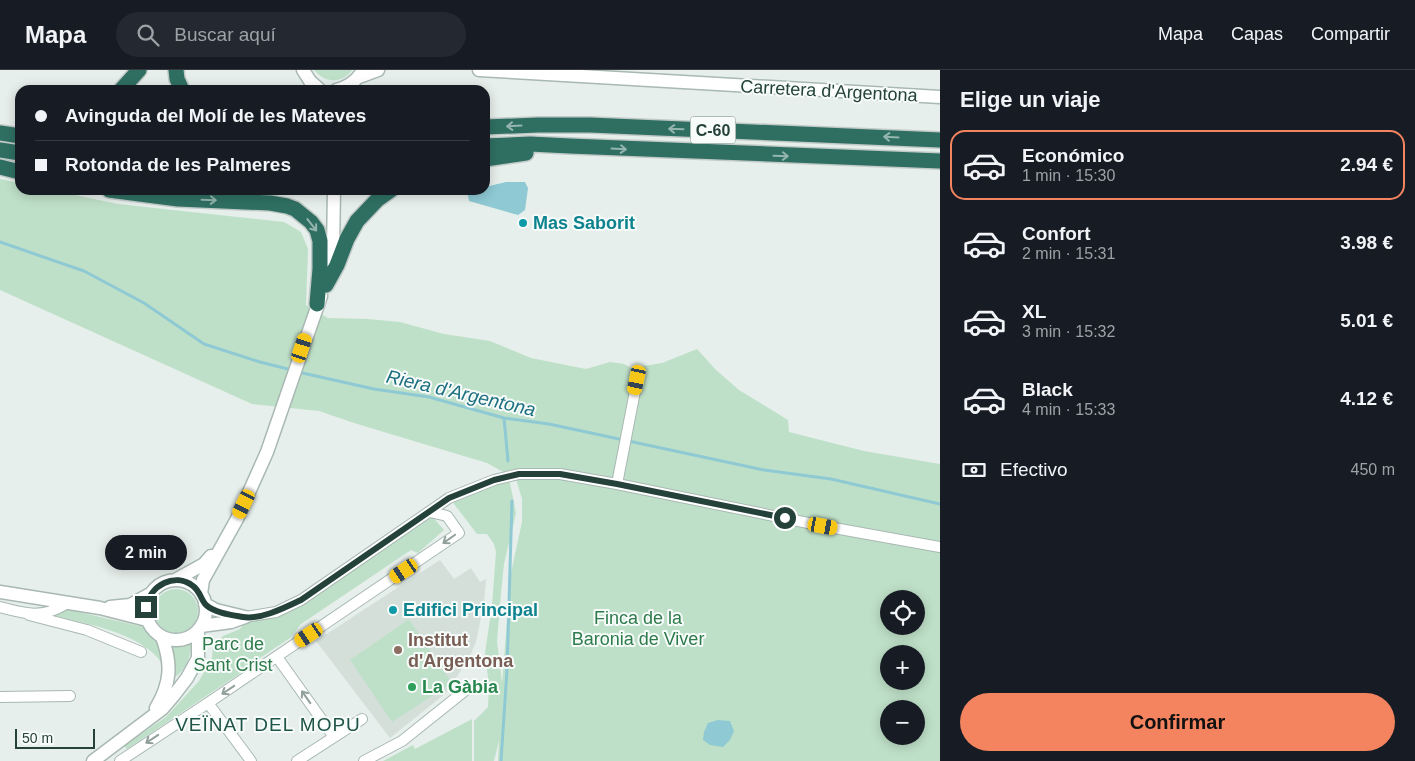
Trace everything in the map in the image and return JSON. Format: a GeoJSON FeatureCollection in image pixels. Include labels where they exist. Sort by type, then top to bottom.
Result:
{"type":"FeatureCollection","features":[{"type":"Feature","properties":{"kind":"highway"},"geometry":{"type":"LineString","coordinates":[[126,85],[138,70]]}},
{"type":"Feature","properties":{"kind":"highway"},"geometry":{"type":"LineString","coordinates":[[176,70],[180,85]]}},
{"type":"Feature","properties":{"kind":"highway"},"geometry":{"type":"LineString","coordinates":[[0,125],[15,126]]}},
{"type":"Feature","properties":{"kind":"highway","name":"C-60"},"geometry":{"type":"LineString","coordinates":[[490,127],[590,125],[940,140]]}},
{"type":"Feature","properties":{"kind":"highway"},"geometry":{"type":"LineString","coordinates":[[0,133],[15,135]]}},
{"type":"Feature","properties":{"kind":"highway","name":"C-60"},"geometry":{"type":"LineString","coordinates":[[490,146],[530,144],[940,161]]}},
{"type":"Feature","properties":{"kind":"highway"},"geometry":{"type":"LineString","coordinates":[[490,158],[570,146]]}},
{"type":"Feature","properties":{"kind":"highway"},"geometry":{"type":"LineString","coordinates":[[0,150],[15,152]]}},
{"type":"Feature","properties":{"kind":"highway"},"geometry":{"type":"LineString","coordinates":[[0,167],[15,171]]}},
{"type":"Feature","properties":{"kind":"highway"},"geometry":{"type":"LineString","coordinates":[[147,195],[178,199],[278,204],[295,210],[311,222],[320,241],[320,269],[315,310]]}},
{"type":"Feature","properties":{"kind":"highway"},"geometry":{"type":"LineString","coordinates":[[326,285],[357,221],[384,195]]}},
{"type":"Feature","properties":{"kind":"street"},"geometry":{"type":"LineString","coordinates":[[303,70],[310,81],[316,85]]}},
{"type":"Feature","properties":{"kind":"street"},"geometry":{"type":"LineString","coordinates":[[349,85],[361,74],[378,70]]}},
{"type":"Feature","properties":{"kind":"street","name":"Carretera d'Argentona"},"geometry":{"type":"LineString","coordinates":[[479,70],[940,97]]}},
{"type":"Feature","properties":{"kind":"street"},"geometry":{"type":"LineString","coordinates":[[94,761],[162,710],[193,668],[198,658],[199,628],[205,615],[203,580],[251,488],[282,412],[315,310],[326,285],[333,249],[334,195]]}},
{"type":"Feature","properties":{"kind":"street"},"geometry":{"type":"LineString","coordinates":[[617,484],[637,380]]}},
{"type":"Feature","properties":{"kind":"street"},"geometry":{"type":"LineString","coordinates":[[150,594],[146,607],[147,620],[153,630],[162,637],[171,640],[189,637],[199,628],[276,612],[301,600],[449,498],[494,480],[519,474],[560,474],[940,547]]}},
{"type":"Feature","properties":{"kind":"street"},"geometry":{"type":"LineString","coordinates":[[120,761],[459,533],[447,516],[430,512]]}},
{"type":"Feature","properties":{"kind":"street"},"geometry":{"type":"LineString","coordinates":[[100,608],[130,605],[150,594],[161,584],[175,580],[204,564],[224,540]]}},
{"type":"Feature","properties":{"kind":"street"},"geometry":{"type":"LineString","coordinates":[[175,580],[191,585],[216,610],[245,618]]}},
{"type":"Feature","properties":{"kind":"street"},"geometry":{"type":"LineString","coordinates":[[0,592],[100,608],[147,620]]}},
{"type":"Feature","properties":{"kind":"street"},"geometry":{"type":"LineString","coordinates":[[29,614],[53,612],[66,604]]}},
{"type":"Feature","properties":{"kind":"street"},"geometry":{"type":"LineString","coordinates":[[0,607],[87,630],[141,652]]}},
{"type":"Feature","properties":{"kind":"street"},"geometry":{"type":"LineString","coordinates":[[146,721],[164,693],[168,680],[169,656],[162,637]]}},
{"type":"Feature","properties":{"kind":"street"},"geometry":{"type":"LineString","coordinates":[[277,656],[334,737]]}},
{"type":"Feature","properties":{"kind":"street"},"geometry":{"type":"LineString","coordinates":[[364,761],[402,741],[468,689]]}},
{"type":"Feature","properties":{"kind":"street"},"geometry":{"type":"LineString","coordinates":[[0,697],[70,696]]}},
{"type":"Feature","properties":{"kind":"street"},"geometry":{"type":"LineString","coordinates":[[208,703],[252,761]]}},
{"type":"Feature","properties":{"kind":"street"},"geometry":{"type":"LineString","coordinates":[[296,761],[362,719]]}},
{"type":"Feature","properties":{"kind":"shaded area","name":"Institut d'Argentona"},"geometry":{"type":"Polygon","coordinates":[[[440,560],[454,579],[471,568],[480,582],[486,579],[484,603],[476,642],[469,658],[446,693],[390,738],[316,641],[440,560]]]}},
{"type":"Feature","properties":{"kind":"green space"},"geometry":{"type":"Polygon","coordinates":[[[314,70],[352,70],[344,78],[333,80],[323,77],[314,70]]]}},
{"type":"Feature","properties":{"kind":"green space","name":"Finca de la Baronia de Viver"},"geometry":{"type":"Polygon","coordinates":[[[0,179],[15,182],[15,195],[75,195],[118,204],[284,222],[301,232],[308,249],[306,305],[328,318],[400,322],[444,334],[490,341],[531,358],[586,369],[610,362],[624,364],[631,368],[662,363],[697,349],[716,370],[739,390],[788,420],[789,432],[864,451],[940,464],[940,761],[498,761],[499,741],[494,761],[474,761],[474,721],[488,707],[489,686],[485,653],[492,605],[496,552],[494,544],[487,534],[477,534],[451,500],[509,478],[516,513],[504,564],[497,641],[502,683],[511,573],[522,522],[522,499],[516,479],[487,463],[319,411],[252,404],[0,290],[0,179]]]}},
{"type":"Feature","properties":{"kind":"green space","name":"Parc de Sant Crist"},"geometry":{"type":"Polygon","coordinates":[[[431,515],[444,530],[418,553],[411,550],[301,624],[290,638],[251,666],[127,749],[124,746],[166,717],[199,681],[212,658],[213,646],[223,636],[240,629],[248,618],[278,615],[431,515]]]}},
{"type":"Feature","properties":{"kind":"green space"},"geometry":{"type":"Polygon","coordinates":[[[172,589],[180,589],[192,595],[198,611],[192,627],[180,633],[172,633],[160,627],[154,615],[154,607],[160,595],[172,589]]]}},
{"type":"Feature","properties":{"kind":"green space"},"geometry":{"type":"Polygon","coordinates":[[[65,609],[144,627],[158,640],[165,674],[157,657],[135,641],[93,625],[52,615],[65,609]]]}},
{"type":"Feature","properties":{"kind":"green space"},"geometry":{"type":"Polygon","coordinates":[[[409,619],[452,683],[392,722],[350,660],[409,619]]]}},
{"type":"Feature","properties":{"kind":"green space"},"geometry":{"type":"Polygon","coordinates":[[[190,641],[191,646],[187,663],[181,672],[172,679],[168,644],[179,647],[190,641]]]}},
{"type":"Feature","properties":{"kind":"green space"},"geometry":{"type":"Polygon","coordinates":[[[472,719],[472,761],[383,761],[413,745],[415,749],[472,719]]]}},
{"type":"Feature","properties":{"kind":"water"},"geometry":{"type":"Polygon","coordinates":[[[506,182],[525,182],[528,188],[525,210],[518,215],[469,201],[468,195],[490,195],[490,186],[506,182]]]}},
{"type":"Feature","properties":{"kind":"water"},"geometry":{"type":"Polygon","coordinates":[[[718,720],[730,721],[734,731],[730,740],[723,747],[710,745],[703,740],[708,723],[718,720]]]}},
{"type":"Feature","properties":{"kind":"waterway","name":"Riera d'Argentona"},"geometry":{"type":"LineString","coordinates":[[0,242],[84,271],[144,303],[204,344],[292,370]]}},
{"type":"Feature","properties":{"kind":"waterway","name":"Riera d'Argentona"},"geometry":{"type":"LineString","coordinates":[[298,372],[374,389],[429,397],[504,418],[549,424],[764,470],[831,479],[940,504]]}},
{"type":"Feature","properties":{"kind":"waterway"},"geometry":{"type":"LineString","coordinates":[[504,418],[508,461]]}},
{"type":"Feature","properties":{"kind":"waterway"},"geometry":{"type":"LineString","coordinates":[[501,761],[507,670],[512,501]]}},
{"type":"Feature","properties":{"kind":"place","name":"Mas Saborit"},"geometry":{"type":"Point","coordinates":[523,223]}},
{"type":"Feature","properties":{"kind":"place","name":"Edifici Principal"},"geometry":{"type":"Point","coordinates":[393,610]}},
{"type":"Feature","properties":{"kind":"place","name":"Institut d'Argentona"},"geometry":{"type":"Point","coordinates":[398,650]}},
{"type":"Feature","properties":{"kind":"place","name":"La Gàbia"},"geometry":{"type":"Point","coordinates":[412,687]}},
{"type":"Feature","properties":{"kind":"district","name":"VEÏNAT DEL MOPU"},"geometry":{"type":"Point","coordinates":[268,724]}},
{"type":"Feature","properties":{"kind":"route"},"geometry":{"type":"LineString","coordinates":[[146,607],[150,594],[157,587],[175,580],[195,587],[205,604],[216,610],[245,618],[276,612],[301,600],[449,498],[494,480],[519,474],[560,474],[785,518]]}}]}
